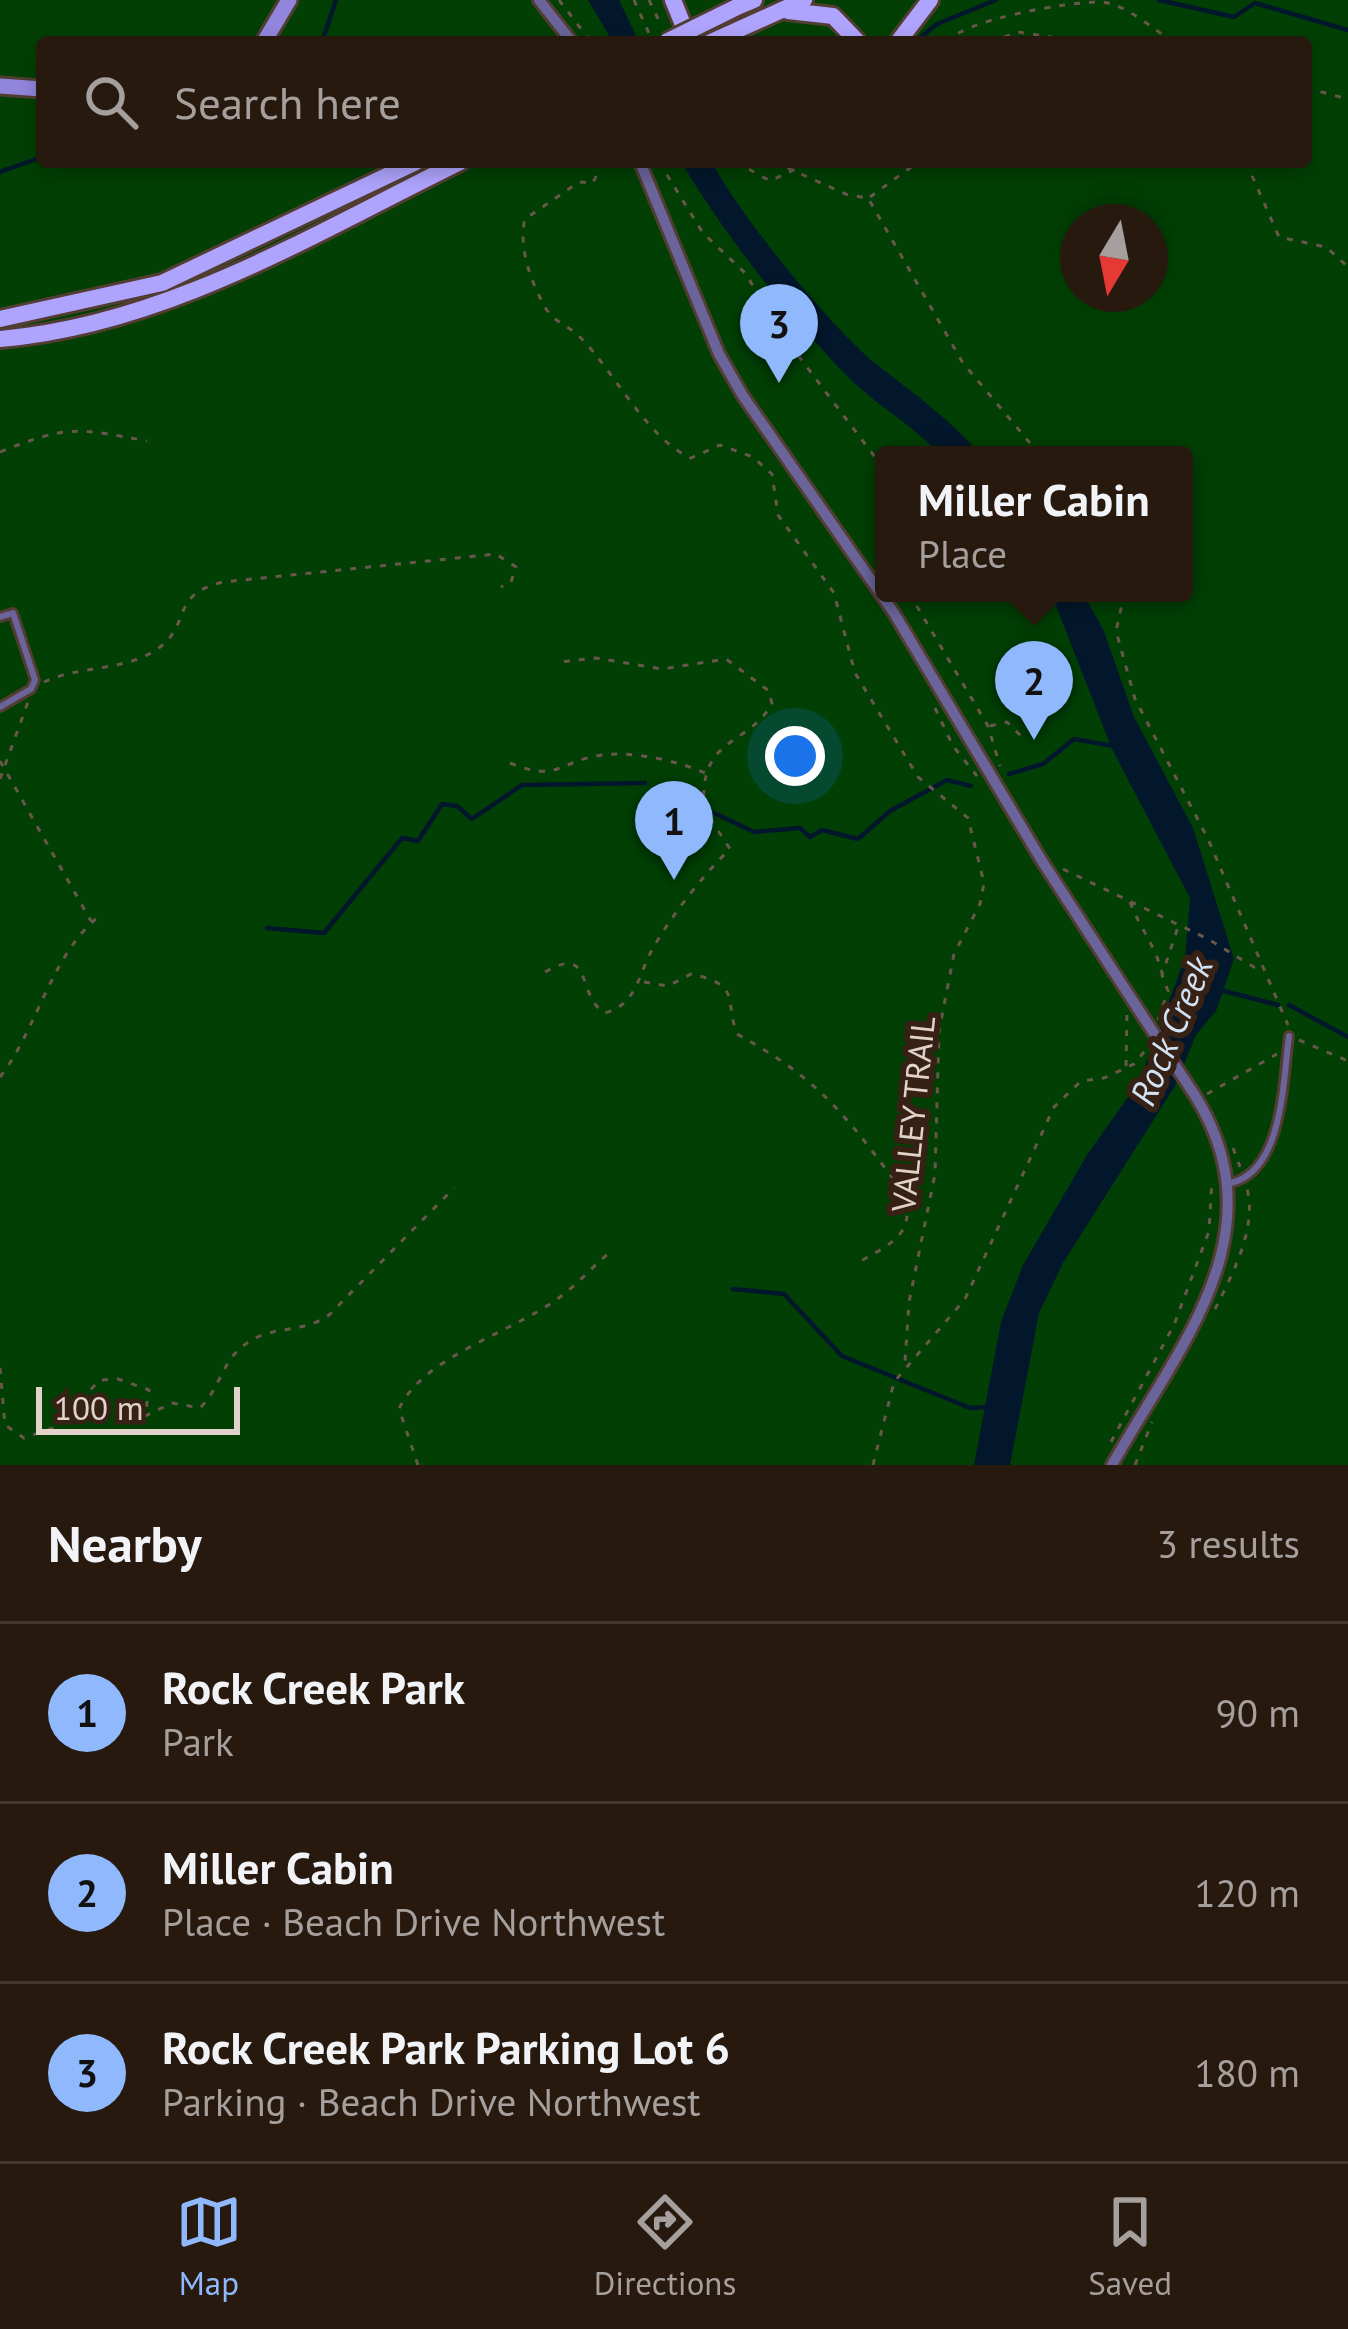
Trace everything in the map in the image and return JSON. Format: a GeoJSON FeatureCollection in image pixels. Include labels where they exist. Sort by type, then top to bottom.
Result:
{"type":"FeatureCollection","features":[{"type":"Feature","properties":{"kind":"main road"},"geometry":{"type":"LineString","coordinates":[[673,0],[688,36]]}},
{"type":"Feature","properties":{"kind":"main road"},"geometry":{"type":"LineString","coordinates":[[680,36],[754,0]]}},
{"type":"Feature","properties":{"kind":"main road"},"geometry":{"type":"LineString","coordinates":[[723,36],[804,0]]}},
{"type":"Feature","properties":{"kind":"main road"},"geometry":{"type":"LineString","coordinates":[[903,36],[930,0]]}},
{"type":"Feature","properties":{"kind":"main road"},"geometry":{"type":"LineString","coordinates":[[775,12],[827,14],[844,23],[854,36]]}},
{"type":"Feature","properties":{"kind":"main road"},"geometry":{"type":"LineString","coordinates":[[0,319],[163,283],[403,168]]}},
{"type":"Feature","properties":{"kind":"main road"},"geometry":{"type":"LineString","coordinates":[[0,339],[90,326],[154,307],[447,168]]}},
{"type":"Feature","properties":{"kind":"street"},"geometry":{"type":"LineString","coordinates":[[268,36],[289,0]]}},
{"type":"Feature","properties":{"kind":"street"},"geometry":{"type":"LineString","coordinates":[[539,0],[567,36]]}},
{"type":"Feature","properties":{"kind":"street"},"geometry":{"type":"LineString","coordinates":[[0,86],[36,89]]}},
{"type":"Feature","properties":{"kind":"street"},"geometry":{"type":"LineString","coordinates":[[642,168],[719,354],[770,436],[875,585]]}},
{"type":"Feature","properties":{"kind":"street"},"geometry":{"type":"LineString","coordinates":[[887,602],[1042,861],[1138,1010],[1200,1094],[1231,1183],[1226,1245],[1213,1285],[1112,1465]]}},
{"type":"Feature","properties":{"kind":"lane"},"geometry":{"type":"LineString","coordinates":[[0,617],[13,614],[35,680],[32,688],[0,707]]}},
{"type":"Feature","properties":{"kind":"lane"},"geometry":{"type":"LineString","coordinates":[[1231,1183],[1253,1177],[1261,1166],[1276,1123],[1289,1036]]}},
{"type":"Feature","properties":{"kind":"path"},"geometry":{"type":"LineString","coordinates":[[560,0],[586,36]]}},
{"type":"Feature","properties":{"kind":"path"},"geometry":{"type":"LineString","coordinates":[[634,0],[650,36]]}},
{"type":"Feature","properties":{"kind":"path"},"geometry":{"type":"LineString","coordinates":[[649,0],[666,36]]}},
{"type":"Feature","properties":{"kind":"path"},"geometry":{"type":"LineString","coordinates":[[956,36],[975,24],[1100,2],[1162,36]]}},
{"type":"Feature","properties":{"kind":"path"},"geometry":{"type":"LineString","coordinates":[[1007,36],[1018,32],[1044,36]]}},
{"type":"Feature","properties":{"kind":"path"},"geometry":{"type":"LineString","coordinates":[[1312,90],[1348,99]]}},
{"type":"Feature","properties":{"kind":"path","name":"VALLEY TRAIL"},"geometry":{"type":"LineString","coordinates":[[599,168],[593,183],[578,182],[525,219],[520,238],[542,302],[552,318],[577,333],[628,404],[646,414],[675,451],[691,458],[720,445],[753,457],[772,474],[778,515],[834,592],[855,673],[918,777],[968,818],[973,831],[983,883],[980,904],[954,954],[939,1031],[934,1174],[909,1302],[905,1362],[893,1382],[873,1465]]}},
{"type":"Feature","properties":{"kind":"path"},"geometry":{"type":"LineString","coordinates":[[663,168],[703,233],[745,273],[791,346],[875,457]]}},
{"type":"Feature","properties":{"kind":"path"},"geometry":{"type":"LineString","coordinates":[[744,168],[760,179],[798,168]]}},
{"type":"Feature","properties":{"kind":"path"},"geometry":{"type":"LineString","coordinates":[[789,168],[848,195],[868,198],[909,168]]}},
{"type":"Feature","properties":{"kind":"path"},"geometry":{"type":"LineString","coordinates":[[1249,168],[1279,237],[1326,247],[1348,267]]}},
{"type":"Feature","properties":{"kind":"path"},"geometry":{"type":"LineString","coordinates":[[868,198],[963,363],[1032,446]]}},
{"type":"Feature","properties":{"kind":"path"},"geometry":{"type":"LineString","coordinates":[[0,452],[54,430],[76,428],[147,441]]}},
{"type":"Feature","properties":{"kind":"path"},"geometry":{"type":"LineString","coordinates":[[0,778],[32,688],[51,678],[149,655],[170,640],[184,599],[199,588],[496,554],[516,567],[511,582],[501,587]]}},
{"type":"Feature","properties":{"kind":"path"},"geometry":{"type":"LineString","coordinates":[[914,602],[988,726],[1001,769]]}},
{"type":"Feature","properties":{"kind":"path"},"geometry":{"type":"LineString","coordinates":[[1122,602],[1115,631],[1135,698],[1208,838],[1264,973],[1284,1008],[1289,1036],[1348,1060]]}},
{"type":"Feature","properties":{"kind":"path"},"geometry":{"type":"LineString","coordinates":[[545,972],[563,962],[572,963],[582,973],[593,1005],[604,1013],[612,1012],[642,982],[652,950],[730,849],[704,809],[709,775],[722,742],[762,720],[772,704],[769,691],[726,659],[662,669],[596,658],[560,662]]}},
{"type":"Feature","properties":{"kind":"path"},"geometry":{"type":"LineString","coordinates":[[954,699],[967,691]]}},
{"type":"Feature","properties":{"kind":"path"},"geometry":{"type":"LineString","coordinates":[[988,726],[1007,722],[1023,738]]}},
{"type":"Feature","properties":{"kind":"path"},"geometry":{"type":"LineString","coordinates":[[510,764],[538,775],[604,755],[687,764],[709,775]]}},
{"type":"Feature","properties":{"kind":"path"},"geometry":{"type":"LineString","coordinates":[[0,761],[92,922]]}},
{"type":"Feature","properties":{"kind":"path"},"geometry":{"type":"LineString","coordinates":[[1042,861],[1179,924],[1264,973]]}},
{"type":"Feature","properties":{"kind":"path"},"geometry":{"type":"LineString","coordinates":[[905,1362],[965,1299],[1054,1106],[1081,1081],[1104,1078],[1147,1052],[1168,991],[1156,950],[1147,943],[1129,900]]}},
{"type":"Feature","properties":{"kind":"path"},"geometry":{"type":"LineString","coordinates":[[0,1077],[92,922],[102,914]]}},
{"type":"Feature","properties":{"kind":"path"},"geometry":{"type":"LineString","coordinates":[[1162,975],[1179,924]]}},
{"type":"Feature","properties":{"kind":"path"},"geometry":{"type":"LineString","coordinates":[[642,982],[668,986],[691,974],[722,984],[733,998],[736,1034],[811,1082],[841,1107],[869,1143],[902,1189],[905,1220],[897,1236],[856,1264]]}},
{"type":"Feature","properties":{"kind":"path"},"geometry":{"type":"LineString","coordinates":[[1126,1067],[1127,1015],[1138,1010]]}},
{"type":"Feature","properties":{"kind":"path"},"geometry":{"type":"LineString","coordinates":[[1200,1094],[1288,1048]]}},
{"type":"Feature","properties":{"kind":"path"},"geometry":{"type":"LineString","coordinates":[[0,1368],[5,1425],[24,1438],[53,1428],[100,1380],[118,1379],[149,1390],[146,1416],[172,1403],[200,1408],[242,1346],[281,1325],[303,1329],[329,1316],[454,1188]]}},
{"type":"Feature","properties":{"kind":"path"},"geometry":{"type":"LineString","coordinates":[[1110,1445],[1174,1325],[1209,1232],[1211,1192]]}},
{"type":"Feature","properties":{"kind":"path"},"geometry":{"type":"LineString","coordinates":[[418,1465],[399,1409],[407,1389],[505,1325],[561,1297],[610,1252]]}},
{"type":"Feature","properties":{"kind":"green space"},"geometry":{"type":"Polygon","coordinates":[[[0,0],[1348,0],[1348,1465],[0,1465],[0,0]]]}},
{"type":"Feature","properties":{"kind":"water"},"geometry":{"type":"Polygon","coordinates":[[[588,0],[619,0],[636,36],[609,36],[588,0]]]}},
{"type":"Feature","properties":{"kind":"water"},"geometry":{"type":"Polygon","coordinates":[[[685,168],[715,168],[763,239],[835,325],[972,446],[931,446],[848,377],[758,274],[685,168]]]}},
{"type":"Feature","properties":{"kind":"water","name":"Rock Creek"},"geometry":{"type":"Polygon","coordinates":[[[1055,602],[1088,602],[1103,629],[1134,717],[1193,828],[1234,959],[1216,1011],[1196,1035],[1175,1086],[1063,1263],[1039,1313],[1010,1465],[974,1465],[1001,1322],[1023,1265],[1087,1155],[1140,1080],[1185,958],[1190,898],[1112,749],[1055,602]]]}},
{"type":"Feature","properties":{"kind":"waterway"},"geometry":{"type":"LineString","coordinates":[[324,36],[336,0]]}},
{"type":"Feature","properties":{"kind":"waterway"},"geometry":{"type":"LineString","coordinates":[[922,36],[937,24],[996,0]]}},
{"type":"Feature","properties":{"kind":"waterway"},"geometry":{"type":"LineString","coordinates":[[1159,0],[1234,17],[1255,3],[1348,30]]}},
{"type":"Feature","properties":{"kind":"waterway"},"geometry":{"type":"LineString","coordinates":[[0,172],[36,159]]}},
{"type":"Feature","properties":{"kind":"waterway"},"geometry":{"type":"LineString","coordinates":[[1009,774],[1043,764],[1074,739],[1113,746]]}},
{"type":"Feature","properties":{"kind":"waterway"},"geometry":{"type":"LineString","coordinates":[[714,813],[754,832],[800,828],[810,837],[822,830],[858,839],[890,811],[947,780],[971,786]]}},
{"type":"Feature","properties":{"kind":"waterway"},"geometry":{"type":"LineString","coordinates":[[267,928],[324,933],[402,838],[418,841],[442,804],[457,806],[472,819],[522,785],[645,783]]}},
{"type":"Feature","properties":{"kind":"waterway","name":"Rock Creek"},"geometry":{"type":"LineString","coordinates":[[1220,990],[1278,1005]]}},
{"type":"Feature","properties":{"kind":"waterway"},"geometry":{"type":"LineString","coordinates":[[1289,1005],[1348,1037]]}},
{"type":"Feature","properties":{"kind":"waterway"},"geometry":{"type":"LineString","coordinates":[[733,1289],[784,1294],[842,1356],[970,1408],[988,1407]]}},
{"type":"Feature","properties":{"kind":"place","name":"Rock Creek Park Parking Lot 6"},"geometry":{"type":"Point","coordinates":[779,383]}},
{"type":"Feature","properties":{"kind":"place","name":"Miller Cabin"},"geometry":{"type":"Point","coordinates":[1034,740]}},
{"type":"Feature","properties":{"kind":"place","name":"Rock Creek Park"},"geometry":{"type":"Point","coordinates":[674,880]}}]}
